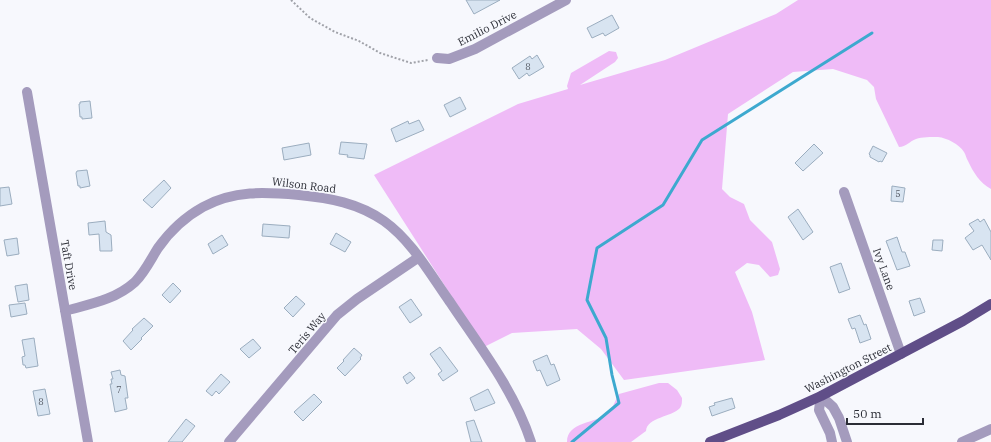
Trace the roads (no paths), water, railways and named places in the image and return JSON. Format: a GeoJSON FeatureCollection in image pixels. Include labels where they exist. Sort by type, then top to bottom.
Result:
{"type":"FeatureCollection","features":[{"type":"Feature","properties":{"kind":"main road","name":"Washington Street"},"geometry":{"type":"LineString","coordinates":[[710,442],[779,415],[821,396],[991,304]]}},
{"type":"Feature","properties":{"kind":"street","name":"Emilio Drive"},"geometry":{"type":"LineString","coordinates":[[437,58],[449,59],[475,49],[566,0]]}},
{"type":"Feature","properties":{"kind":"street","name":"Taft Drive"},"geometry":{"type":"LineString","coordinates":[[27,92],[88,442]]}},
{"type":"Feature","properties":{"kind":"street","name":"Wilson Road"},"geometry":{"type":"LineString","coordinates":[[65,311],[107,299],[118,294],[135,282],[144,272],[166,237],[190,216],[214,202],[227,198],[265,192],[324,198],[350,203],[393,227],[410,245],[502,380],[523,419],[531,442]]}},
{"type":"Feature","properties":{"kind":"street","name":"Ivy Lane"},"geometry":{"type":"LineString","coordinates":[[844,192],[901,354]]}},
{"type":"Feature","properties":{"kind":"street","name":"Teris Way"},"geometry":{"type":"LineString","coordinates":[[229,442],[337,315],[357,299],[419,257]]}},
{"type":"Feature","properties":{"kind":"street"},"geometry":{"type":"LineString","coordinates":[[821,396],[819,410],[830,433],[832,442]]}},
{"type":"Feature","properties":{"kind":"street"},"geometry":{"type":"LineString","coordinates":[[821,396],[833,407],[839,418],[846,442]]}},
{"type":"Feature","properties":{"kind":"street"},"geometry":{"type":"LineString","coordinates":[[962,442],[991,429]]}},
{"type":"Feature","properties":{"kind":"waterway"},"geometry":{"type":"LineString","coordinates":[[572,442],[619,403],[612,375],[606,338],[587,300],[597,248],[663,205],[702,140],[872,33]]}}]}
